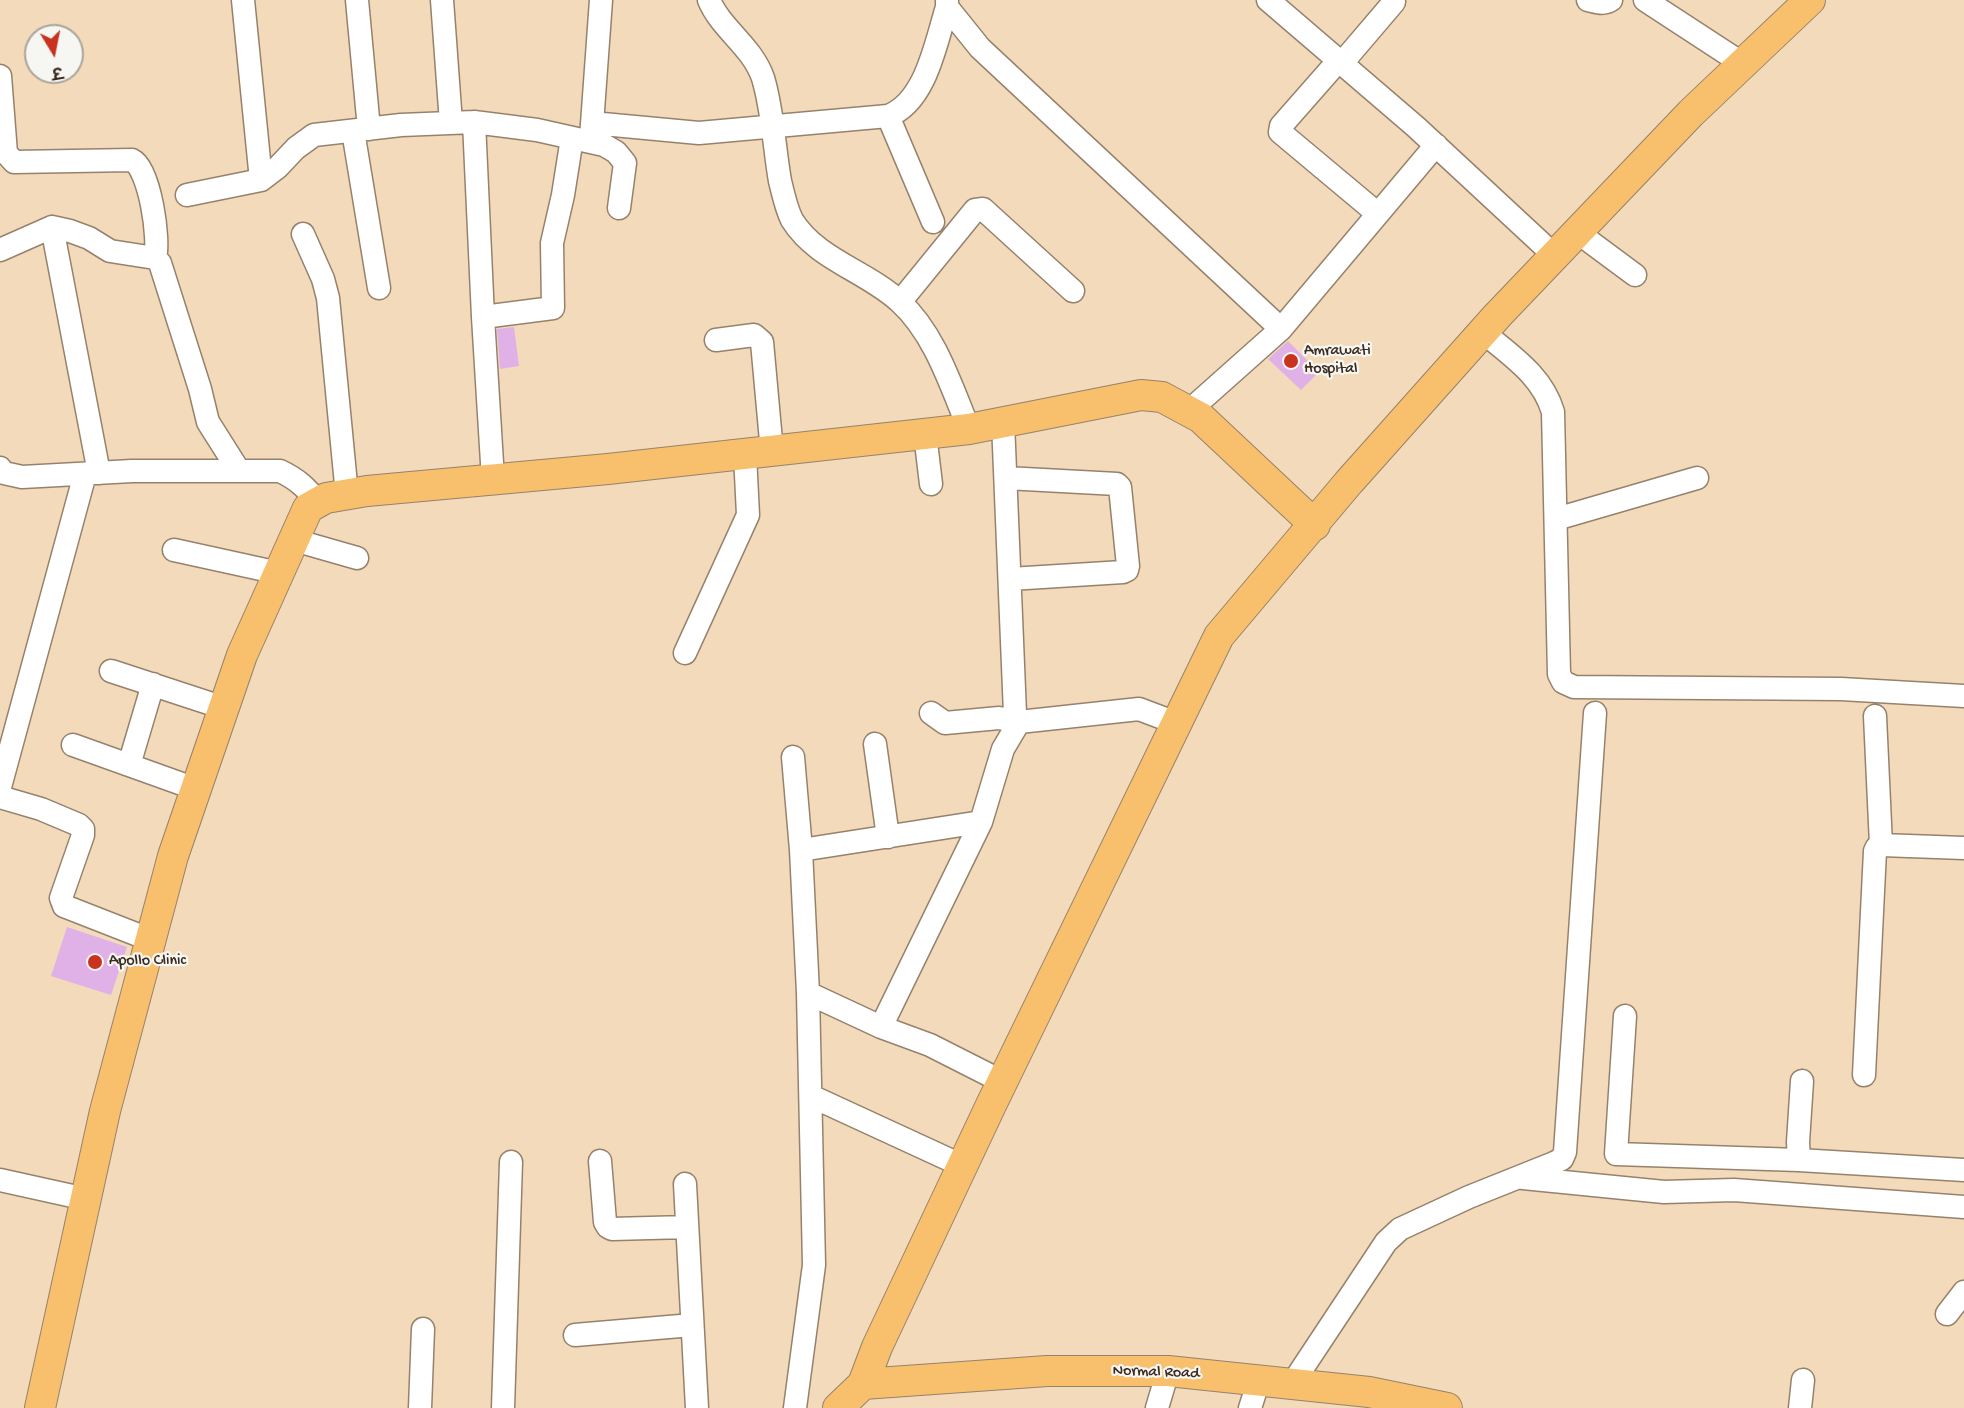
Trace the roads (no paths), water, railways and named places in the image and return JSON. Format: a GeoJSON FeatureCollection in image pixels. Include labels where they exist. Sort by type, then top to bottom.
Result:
{"type":"FeatureCollection","features":[{"type":"Feature","properties":{"kind":"main road"},"geometry":{"type":"LineString","coordinates":[[838,1408],[863,1384],[963,1166],[1219,636],[1349,482],[1483,332],[1691,113],[1810,0]]}},
{"type":"Feature","properties":{"kind":"main road"},"geometry":{"type":"LineString","coordinates":[[40,1408],[105,1111],[173,856],[242,655],[308,508],[326,498],[368,491],[758,453],[969,429],[1140,395],[1162,397],[1190,410],[1201,418],[1315,525]]}},
{"type":"Feature","properties":{"kind":"main road","name":"Normal Road"},"geometry":{"type":"LineString","coordinates":[[863,1384],[1047,1371],[1168,1371],[1369,1392],[1447,1408]]}},
{"type":"Feature","properties":{"kind":"street"},"geometry":{"type":"LineString","coordinates":[[243,0],[261,180]]}},
{"type":"Feature","properties":{"kind":"street"},"geometry":{"type":"LineString","coordinates":[[357,0],[361,130],[378,288]]}},
{"type":"Feature","properties":{"kind":"street"},"geometry":{"type":"LineString","coordinates":[[442,0],[451,123]]}},
{"type":"Feature","properties":{"kind":"street"},"geometry":{"type":"LineString","coordinates":[[483,317],[553,308],[552,243],[563,195],[584,134],[601,0]]}},
{"type":"Feature","properties":{"kind":"street"},"geometry":{"type":"LineString","coordinates":[[709,0],[720,19],[747,49],[763,78],[773,126],[783,196],[792,219],[811,241],[833,258],[880,286],[914,317],[941,363],[969,429]]}},
{"type":"Feature","properties":{"kind":"street"},"geometry":{"type":"LineString","coordinates":[[1268,0],[1436,146],[1555,255]]}},
{"type":"Feature","properties":{"kind":"street"},"geometry":{"type":"LineString","coordinates":[[1588,0],[1606,3],[1611,0]]}},
{"type":"Feature","properties":{"kind":"street"},"geometry":{"type":"LineString","coordinates":[[1646,0],[1743,64]]}},
{"type":"Feature","properties":{"kind":"street"},"geometry":{"type":"LineString","coordinates":[[1378,214],[1280,132],[1281,126],[1394,2]]}},
{"type":"Feature","properties":{"kind":"street"},"geometry":{"type":"LineString","coordinates":[[187,195],[261,180],[314,135],[474,122],[584,134],[699,133],[888,116],[898,112],[910,101],[926,74],[947,4]]}},
{"type":"Feature","properties":{"kind":"street"},"geometry":{"type":"LineString","coordinates":[[947,4],[980,48],[1281,329]]}},
{"type":"Feature","properties":{"kind":"street"},"geometry":{"type":"LineString","coordinates":[[0,76],[6,153],[14,162],[132,160],[140,166],[152,208],[158,248],[155,258]]}},
{"type":"Feature","properties":{"kind":"street"},"geometry":{"type":"LineString","coordinates":[[888,116],[933,222]]}},
{"type":"Feature","properties":{"kind":"street"},"geometry":{"type":"LineString","coordinates":[[474,122],[493,479]]}},
{"type":"Feature","properties":{"kind":"street"},"geometry":{"type":"LineString","coordinates":[[584,134],[616,152],[625,163],[619,208]]}},
{"type":"Feature","properties":{"kind":"street"},"geometry":{"type":"LineString","coordinates":[[1190,410],[1281,329],[1436,146]]}},
{"type":"Feature","properties":{"kind":"street"},"geometry":{"type":"LineString","coordinates":[[900,302],[979,208],[983,209],[1073,291]]}},
{"type":"Feature","properties":{"kind":"street"},"geometry":{"type":"LineString","coordinates":[[0,787],[92,473],[52,228]]}},
{"type":"Feature","properties":{"kind":"street"},"geometry":{"type":"LineString","coordinates":[[0,250],[52,228],[70,231],[89,238],[110,251],[155,258],[160,263],[200,389],[208,422],[239,471]]}},
{"type":"Feature","properties":{"kind":"street"},"geometry":{"type":"LineString","coordinates":[[1577,232],[1635,275]]}},
{"type":"Feature","properties":{"kind":"street"},"geometry":{"type":"LineString","coordinates":[[303,234],[323,279],[328,298],[346,495]]}},
{"type":"Feature","properties":{"kind":"street"},"geometry":{"type":"LineString","coordinates":[[1483,332],[1532,374],[1548,397],[1553,412],[1559,674],[1563,682],[1574,687],[1841,689],[1964,696]]}},
{"type":"Feature","properties":{"kind":"street"},"geometry":{"type":"LineString","coordinates":[[685,653],[748,515],[758,453],[762,342],[754,335],[716,340]]}},
{"type":"Feature","properties":{"kind":"street"},"geometry":{"type":"LineString","coordinates":[[1003,422],[1015,714],[1019,722]]}},
{"type":"Feature","properties":{"kind":"street"},"geometry":{"type":"LineString","coordinates":[[925,434],[931,484]]}},
{"type":"Feature","properties":{"kind":"street"},"geometry":{"type":"LineString","coordinates":[[1,474],[22,477],[92,473],[280,471],[295,477],[318,503]]}},
{"type":"Feature","properties":{"kind":"street"},"geometry":{"type":"LineString","coordinates":[[1006,478],[1117,484],[1122,490],[1128,566],[1123,572],[1010,579]]}},
{"type":"Feature","properties":{"kind":"street"},"geometry":{"type":"LineString","coordinates":[[1556,519],[1697,478]]}},
{"type":"Feature","properties":{"kind":"street"},"geometry":{"type":"LineString","coordinates":[[294,540],[357,558]]}},
{"type":"Feature","properties":{"kind":"street"},"geometry":{"type":"LineString","coordinates":[[174,550],[279,573]]}},
{"type":"Feature","properties":{"kind":"street"},"geometry":{"type":"LineString","coordinates":[[111,671],[224,708]]}},
{"type":"Feature","properties":{"kind":"street"},"geometry":{"type":"LineString","coordinates":[[129,765],[153,684]]}},
{"type":"Feature","properties":{"kind":"street"},"geometry":{"type":"LineString","coordinates":[[931,713],[945,723],[999,718],[1019,722],[1139,709],[1176,723]]}},
{"type":"Feature","properties":{"kind":"street"},"geometry":{"type":"LineString","coordinates":[[1292,1384],[1392,1235],[1400,1229],[1469,1197],[1562,1159],[1565,1152],[1595,712]]}},
{"type":"Feature","properties":{"kind":"street"},"geometry":{"type":"LineString","coordinates":[[1875,716],[1881,845]]}},
{"type":"Feature","properties":{"kind":"street"},"geometry":{"type":"LineString","coordinates":[[881,1027],[981,822],[1003,749],[1019,722]]}},
{"type":"Feature","properties":{"kind":"street"},"geometry":{"type":"LineString","coordinates":[[874,744],[888,837]]}},
{"type":"Feature","properties":{"kind":"street"},"geometry":{"type":"LineString","coordinates":[[73,745],[196,789]]}},
{"type":"Feature","properties":{"kind":"street"},"geometry":{"type":"LineString","coordinates":[[794,757],[808,993],[814,1265],[795,1408]]}},
{"type":"Feature","properties":{"kind":"street"},"geometry":{"type":"LineString","coordinates":[[0,797],[41,809],[79,825],[82,829],[83,835],[62,898],[64,906],[151,940]]}},
{"type":"Feature","properties":{"kind":"street"},"geometry":{"type":"LineString","coordinates":[[801,850],[981,822]]}},
{"type":"Feature","properties":{"kind":"street"},"geometry":{"type":"LineString","coordinates":[[1864,1075],[1875,851],[1881,845],[1964,848]]}},
{"type":"Feature","properties":{"kind":"street"},"geometry":{"type":"LineString","coordinates":[[808,993],[881,1027],[930,1045],[1003,1082]]}},
{"type":"Feature","properties":{"kind":"street"},"geometry":{"type":"LineString","coordinates":[[1625,1016],[1616,1154],[1799,1160],[1964,1170]]}},
{"type":"Feature","properties":{"kind":"street"},"geometry":{"type":"LineString","coordinates":[[1799,1160],[1802,1081]]}},
{"type":"Feature","properties":{"kind":"street"},"geometry":{"type":"LineString","coordinates":[[811,1096],[963,1166]]}},
{"type":"Feature","properties":{"kind":"street"},"geometry":{"type":"LineString","coordinates":[[600,1161],[605,1222],[608,1227],[612,1229],[687,1227]]}},
{"type":"Feature","properties":{"kind":"street"},"geometry":{"type":"LineString","coordinates":[[503,1408],[511,1162]]}},
{"type":"Feature","properties":{"kind":"street"},"geometry":{"type":"LineString","coordinates":[[1519,1178],[1664,1192],[1734,1190],[1964,1207]]}},
{"type":"Feature","properties":{"kind":"street"},"geometry":{"type":"LineString","coordinates":[[0,1180],[86,1199]]}},
{"type":"Feature","properties":{"kind":"street"},"geometry":{"type":"LineString","coordinates":[[685,1185],[697,1408]]}},
{"type":"Feature","properties":{"kind":"street"},"geometry":{"type":"LineString","coordinates":[[1947,1314],[1964,1292]]}},
{"type":"Feature","properties":{"kind":"street"},"geometry":{"type":"LineString","coordinates":[[575,1335],[692,1325]]}},
{"type":"Feature","properties":{"kind":"street"},"geometry":{"type":"LineString","coordinates":[[420,1408],[423,1329]]}},
{"type":"Feature","properties":{"kind":"street"},"geometry":{"type":"LineString","coordinates":[[1157,1408],[1168,1371]]}},
{"type":"Feature","properties":{"kind":"street"},"geometry":{"type":"LineString","coordinates":[[1250,1408],[1259,1380]]}},
{"type":"Feature","properties":{"kind":"street"},"geometry":{"type":"LineString","coordinates":[[1800,1408],[1803,1380]]}},
{"type":"Feature","properties":{"kind":"place","name":"Amrawati Hospital"},"geometry":{"type":"Point","coordinates":[1291,361]}},
{"type":"Feature","properties":{"kind":"place","name":"Apollo Clinic"},"geometry":{"type":"Point","coordinates":[95,962]}}]}
